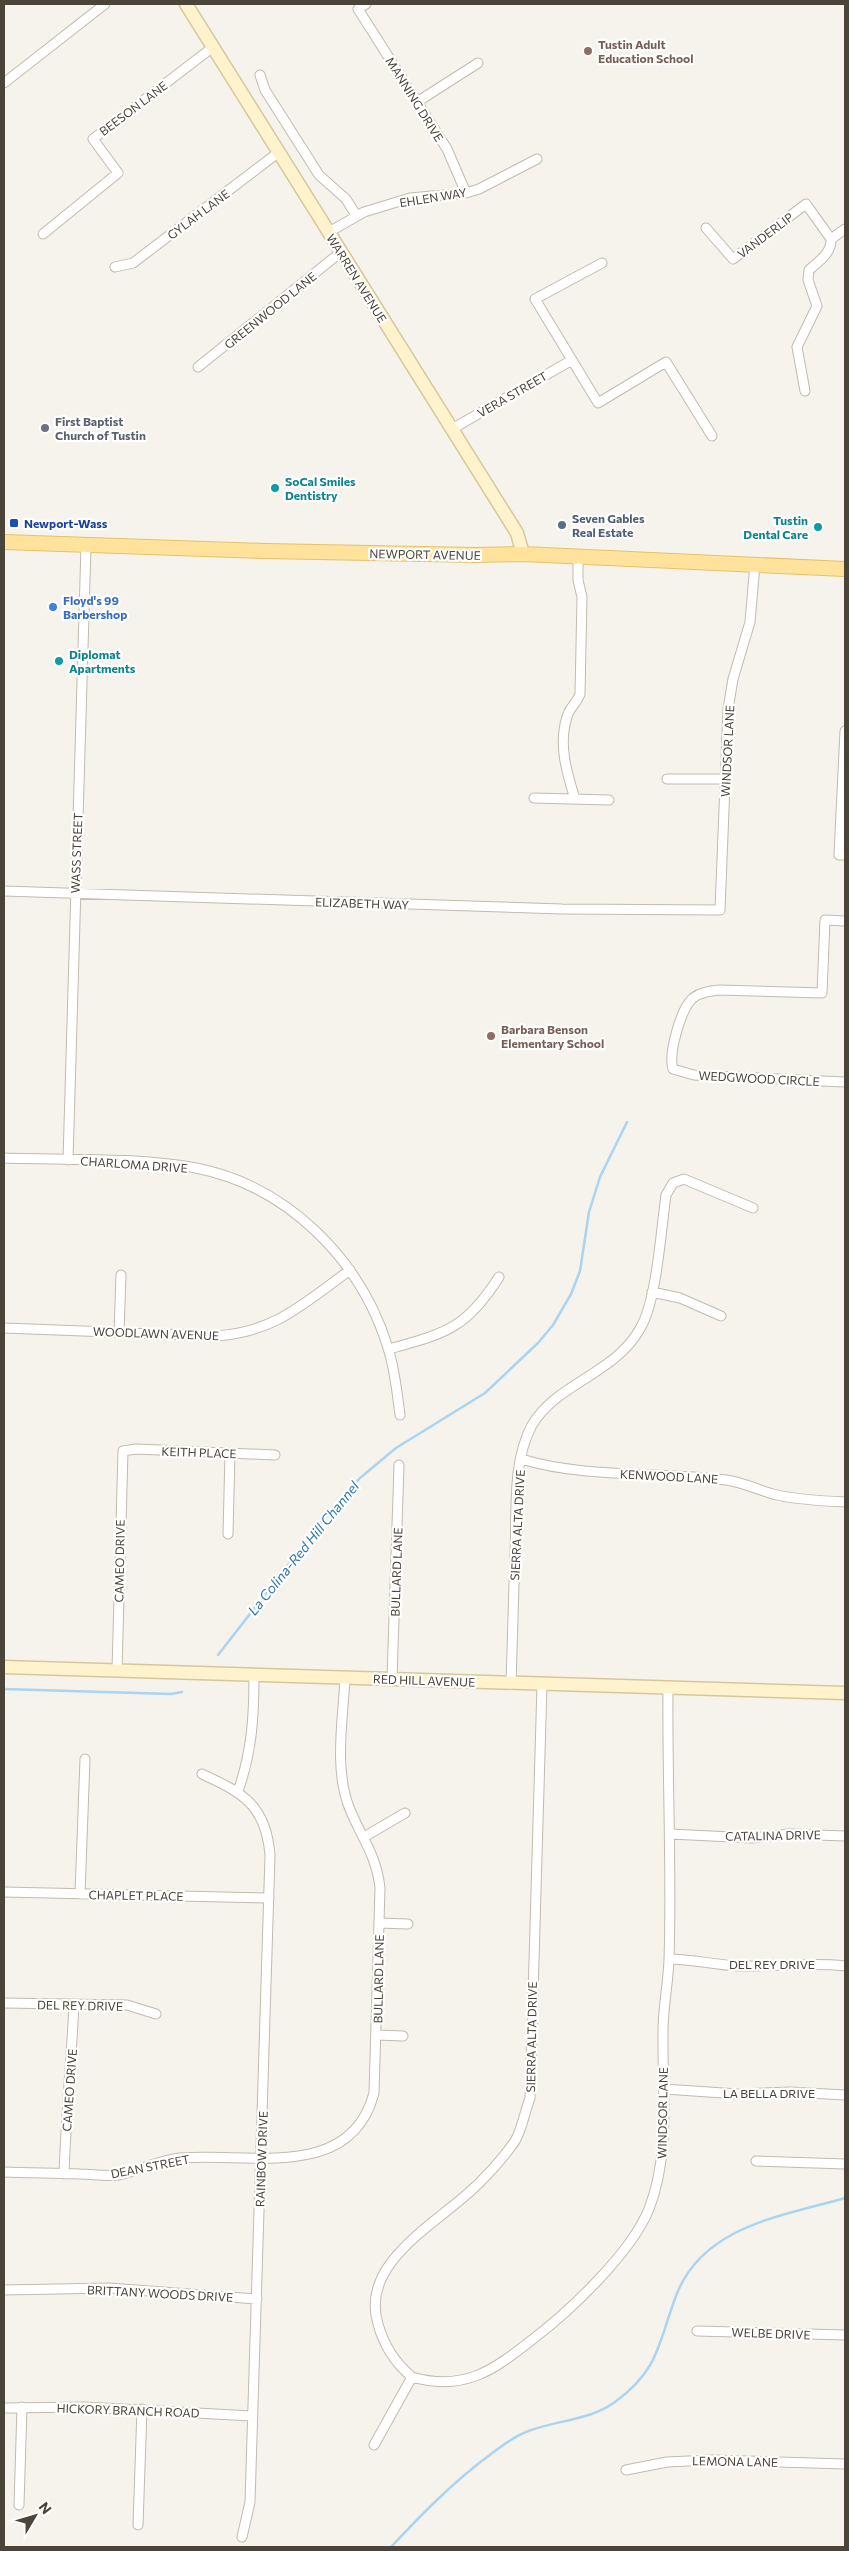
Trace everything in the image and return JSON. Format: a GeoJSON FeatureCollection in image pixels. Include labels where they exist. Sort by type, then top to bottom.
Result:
{"type":"FeatureCollection","features":[{"type":"Feature","properties":{"kind":"main road","name":"WARREN AVENUE"},"geometry":{"type":"LineString","coordinates":[[186,4],[517,533],[524,554]]}},
{"type":"Feature","properties":{"kind":"main road","name":"NEWPORT AVENUE"},"geometry":{"type":"LineString","coordinates":[[4,542],[86,546],[475,556],[524,554],[578,558],[845,568]]}},
{"type":"Feature","properties":{"kind":"main road","name":"RED HILL AVENUE"},"geometry":{"type":"LineString","coordinates":[[4,1667],[845,1693]]}},
{"type":"Feature","properties":{"kind":"street"},"geometry":{"type":"LineString","coordinates":[[4,83],[105,4]]}},
{"type":"Feature","properties":{"kind":"street","name":"MANNING DRIVE"},"geometry":{"type":"LineString","coordinates":[[362,6],[417,102],[447,149],[466,193]]}},
{"type":"Feature","properties":{"kind":"street","name":"BEESON LANE"},"geometry":{"type":"LineString","coordinates":[[43,234],[118,173],[93,139],[213,47]]}},
{"type":"Feature","properties":{"kind":"street"},"geometry":{"type":"LineString","coordinates":[[417,102],[478,63]]}},
{"type":"Feature","properties":{"kind":"street"},"geometry":{"type":"LineString","coordinates":[[260,75],[265,90],[318,175],[346,200],[356,215]]}},
{"type":"Feature","properties":{"kind":"street","name":"GYLAH LANE"},"geometry":{"type":"LineString","coordinates":[[115,267],[133,263],[279,152]]}},
{"type":"Feature","properties":{"kind":"street","name":"EHLEN WAY"},"geometry":{"type":"LineString","coordinates":[[329,232],[356,215],[410,198],[466,193],[537,159]]}},
{"type":"Feature","properties":{"kind":"street","name":"VANDERLIP"},"geometry":{"type":"LineString","coordinates":[[706,228],[714,234],[733,259],[806,204],[831,240]]}},
{"type":"Feature","properties":{"kind":"street"},"geometry":{"type":"LineString","coordinates":[[805,391],[797,347],[818,306],[808,280],[809,270],[827,254],[832,245],[831,240],[845,229]]}},
{"type":"Feature","properties":{"kind":"street","name":"GREENWOOD LANE"},"geometry":{"type":"LineString","coordinates":[[198,367],[341,252]]}},
{"type":"Feature","properties":{"kind":"street"},"geometry":{"type":"LineString","coordinates":[[602,263],[535,299],[598,402],[666,362],[712,436]]}},
{"type":"Feature","properties":{"kind":"street","name":"VERA STREET"},"geometry":{"type":"LineString","coordinates":[[452,428],[572,360]]}},
{"type":"Feature","properties":{"kind":"street","name":"WASS STREET"},"geometry":{"type":"LineString","coordinates":[[68,1160],[86,546]]}},
{"type":"Feature","properties":{"kind":"street"},"geometry":{"type":"LineString","coordinates":[[574,799],[564,764],[563,744],[566,719],[580,694],[582,597],[578,580],[578,558]]}},
{"type":"Feature","properties":{"kind":"street","name":"WINDSOR LANE"},"geometry":{"type":"LineString","coordinates":[[720,910],[728,709],[750,622],[755,564]]}},
{"type":"Feature","properties":{"kind":"street"},"geometry":{"type":"LineString","coordinates":[[842,855],[845,731]]}},
{"type":"Feature","properties":{"kind":"street"},"geometry":{"type":"LineString","coordinates":[[667,779],[725,779]]}},
{"type":"Feature","properties":{"kind":"street"},"geometry":{"type":"LineString","coordinates":[[534,798],[609,800]]}},
{"type":"Feature","properties":{"kind":"street","name":"ELIZABETH WAY"},"geometry":{"type":"LineString","coordinates":[[4,892],[562,909],[720,910]]}},
{"type":"Feature","properties":{"kind":"street","name":"WEDGWOOD CIRCLE"},"geometry":{"type":"LineString","coordinates":[[845,921],[826,920],[822,993],[720,990],[703,992],[692,999],[683,1014],[670,1060],[674,1069],[694,1075],[845,1082]]}},
{"type":"Feature","properties":{"kind":"street","name":"CHARLOMA DRIVE"},"geometry":{"type":"LineString","coordinates":[[4,1158],[162,1164],[221,1175],[269,1197],[287,1208],[321,1235],[350,1270]]}},
{"type":"Feature","properties":{"kind":"street","name":"SIERRA ALTA DRIVE"},"geometry":{"type":"LineString","coordinates":[[511,1684],[518,1478],[521,1459],[533,1425],[564,1390],[615,1359],[631,1342],[643,1324],[652,1292],[666,1195],[673,1183],[684,1180],[752,1208]]}},
{"type":"Feature","properties":{"kind":"street"},"geometry":{"type":"LineString","coordinates":[[350,1270],[372,1306],[389,1349],[397,1383],[400,1415]]}},
{"type":"Feature","properties":{"kind":"street","name":"WOODLAWN AVENUE"},"geometry":{"type":"LineString","coordinates":[[4,1328],[214,1336],[246,1333],[272,1324],[350,1270]]}},
{"type":"Feature","properties":{"kind":"street"},"geometry":{"type":"LineString","coordinates":[[119,1333],[121,1275]]}},
{"type":"Feature","properties":{"kind":"street"},"geometry":{"type":"LineString","coordinates":[[389,1349],[439,1335],[461,1323],[484,1301],[499,1277]]}},
{"type":"Feature","properties":{"kind":"street"},"geometry":{"type":"LineString","coordinates":[[652,1292],[680,1298],[721,1316]]}},
{"type":"Feature","properties":{"kind":"street","name":"KEITH PLACE"},"geometry":{"type":"LineString","coordinates":[[123,1451],[136,1449],[275,1455]]}},
{"type":"Feature","properties":{"kind":"street","name":"CAMEO DRIVE"},"geometry":{"type":"LineString","coordinates":[[117,1670],[123,1451]]}},
{"type":"Feature","properties":{"kind":"street"},"geometry":{"type":"LineString","coordinates":[[228,1534],[230,1454]]}},
{"type":"Feature","properties":{"kind":"street","name":"KENWOOD LANE"},"geometry":{"type":"LineString","coordinates":[[521,1459],[550,1468],[580,1472],[675,1475],[728,1480],[776,1495],[811,1501],[845,1502]]}},
{"type":"Feature","properties":{"kind":"street","name":"BULLARD LANE"},"geometry":{"type":"LineString","coordinates":[[392,1679],[399,1465]]}},
{"type":"Feature","properties":{"kind":"street"},"geometry":{"type":"LineString","coordinates":[[238,1791],[252,1737],[254,1675]]}},
{"type":"Feature","properties":{"kind":"street","name":"BULLARD LANE"},"geometry":{"type":"LineString","coordinates":[[345,1678],[341,1760],[343,1783],[349,1807],[378,1869],[380,1923],[374,2093],[369,2110],[351,2133]]}},
{"type":"Feature","properties":{"kind":"street","name":"SIERRA ALTA DRIVE"},"geometry":{"type":"LineString","coordinates":[[412,2377],[399,2366],[383,2342],[375,2316],[375,2294],[382,2276],[408,2245],[488,2174],[516,2140],[530,2098],[542,1684]]}},
{"type":"Feature","properties":{"kind":"street","name":"WINDSOR LANE"},"geometry":{"type":"LineString","coordinates":[[412,2377],[433,2382],[453,2382],[484,2374],[543,2332],[592,2286],[633,2236],[648,2212],[660,2173],[664,2088],[663,2029],[669,1959],[668,1689]]}},
{"type":"Feature","properties":{"kind":"street"},"geometry":{"type":"LineString","coordinates":[[80,1894],[85,1759]]}},
{"type":"Feature","properties":{"kind":"street","name":"RAINBOW DRIVE"},"geometry":{"type":"LineString","coordinates":[[202,1774],[238,1791],[258,1812],[269,1840],[269,1898],[250,2502],[242,2536]]}},
{"type":"Feature","properties":{"kind":"street"},"geometry":{"type":"LineString","coordinates":[[364,1837],[405,1813]]}},
{"type":"Feature","properties":{"kind":"street","name":"CATALINA DRIVE"},"geometry":{"type":"LineString","coordinates":[[670,1834],[752,1838],[789,1834],[845,1836]]}},
{"type":"Feature","properties":{"kind":"street","name":"CHAPLET PLACE"},"geometry":{"type":"LineString","coordinates":[[4,1892],[269,1898]]}},
{"type":"Feature","properties":{"kind":"street","name":"BULLARD LANE"},"geometry":{"type":"LineString","coordinates":[[380,1923],[408,1924]]}},
{"type":"Feature","properties":{"kind":"street","name":"DEL REY DRIVE"},"geometry":{"type":"LineString","coordinates":[[669,1959],[692,1959],[736,1966],[811,1963],[845,1966]]}},
{"type":"Feature","properties":{"kind":"street","name":"DEL REY DRIVE"},"geometry":{"type":"LineString","coordinates":[[4,2003],[74,2006],[127,2005],[156,2014]]}},
{"type":"Feature","properties":{"kind":"street","name":"CAMEO DRIVE"},"geometry":{"type":"LineString","coordinates":[[64,2174],[66,2107],[71,2067],[74,2006]]}},
{"type":"Feature","properties":{"kind":"street","name":"BULLARD LANE"},"geometry":{"type":"LineString","coordinates":[[377,2035],[403,2036]]}},
{"type":"Feature","properties":{"kind":"street","name":"LA BELLA DRIVE"},"geometry":{"type":"LineString","coordinates":[[664,2088],[738,2094],[791,2092],[845,2095]]}},
{"type":"Feature","properties":{"kind":"street","name":"DEAN STREET"},"geometry":{"type":"LineString","coordinates":[[4,2172],[116,2175],[178,2158],[288,2159],[315,2153],[335,2145],[351,2133]]}},
{"type":"Feature","properties":{"kind":"street"},"geometry":{"type":"LineString","coordinates":[[756,2161],[845,2164]]}},
{"type":"Feature","properties":{"kind":"street","name":"BRITTANY WOODS DRIVE"},"geometry":{"type":"LineString","coordinates":[[4,2290],[109,2288],[257,2299]]}},
{"type":"Feature","properties":{"kind":"street","name":"WELBE DRIVE"},"geometry":{"type":"LineString","coordinates":[[697,2331],[845,2335]]}},
{"type":"Feature","properties":{"kind":"street"},"geometry":{"type":"LineString","coordinates":[[374,2445],[412,2377]]}},
{"type":"Feature","properties":{"kind":"street"},"geometry":{"type":"LineString","coordinates":[[20,2504],[22,2407]]}},
{"type":"Feature","properties":{"kind":"street","name":"HICKORY BRANCH ROAD"},"geometry":{"type":"LineString","coordinates":[[4,2408],[142,2409],[252,2416]]}},
{"type":"Feature","properties":{"kind":"street"},"geometry":{"type":"LineString","coordinates":[[138,2525],[142,2409]]}},
{"type":"Feature","properties":{"kind":"street","name":"LEMONA LANE"},"geometry":{"type":"LineString","coordinates":[[626,2470],[667,2462],[711,2460],[845,2464]]}},
{"type":"Feature","properties":{"kind":"waterway","name":"La Colina-Red Hill Channel"},"geometry":{"type":"LineString","coordinates":[[218,1655],[330,1511],[360,1478],[396,1448],[485,1393],[538,1343],[553,1325],[571,1294],[580,1271],[589,1212],[600,1177],[627,1122]]}},
{"type":"Feature","properties":{"kind":"waterway","name":"La Colina-Red Hill Channel"},"geometry":{"type":"LineString","coordinates":[[4,1689],[171,1694],[182,1692]]}},
{"type":"Feature","properties":{"kind":"waterway"},"geometry":{"type":"LineString","coordinates":[[391,2547],[451,2487],[508,2442],[521,2434],[537,2428],[594,2413],[615,2402],[630,2390],[641,2378],[656,2354],[676,2296],[688,2272],[705,2254],[724,2239],[747,2227],[771,2218],[845,2198]]}},
{"type":"Feature","properties":{"kind":"place","name":"Tustin Adult Education School"},"geometry":{"type":"Point","coordinates":[588,51]}},
{"type":"Feature","properties":{"kind":"place","name":"First Baptist Church of Tustin"},"geometry":{"type":"Point","coordinates":[45,428]}},
{"type":"Feature","properties":{"kind":"place","name":"SoCal Smiles Dentistry"},"geometry":{"type":"Point","coordinates":[275,488]}},
{"type":"Feature","properties":{"kind":"place","name":"Newport-Wass"},"geometry":{"type":"Point","coordinates":[14,523]}},
{"type":"Feature","properties":{"kind":"place","name":"Seven Gables Real Estate"},"geometry":{"type":"Point","coordinates":[562,525]}},
{"type":"Feature","properties":{"kind":"place","name":"Tustin Dental Care"},"geometry":{"type":"Point","coordinates":[818,527]}},
{"type":"Feature","properties":{"kind":"place","name":"Floyd's 99 Barbershop"},"geometry":{"type":"Point","coordinates":[53,607]}},
{"type":"Feature","properties":{"kind":"place","name":"Diplomat Apartments"},"geometry":{"type":"Point","coordinates":[59,661]}},
{"type":"Feature","properties":{"kind":"place","name":"Barbara Benson Elementary School"},"geometry":{"type":"Point","coordinates":[491,1036]}}]}
